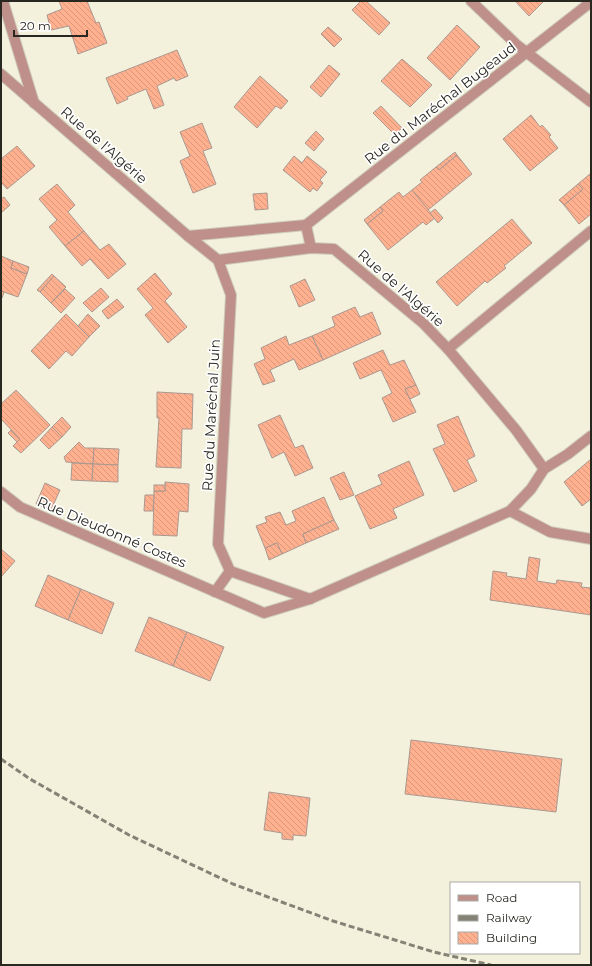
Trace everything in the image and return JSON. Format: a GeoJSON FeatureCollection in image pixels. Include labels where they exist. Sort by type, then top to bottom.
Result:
{"type":"FeatureCollection","features":[{"type":"Feature","properties":{"kind":"street"},"geometry":{"type":"LineString","coordinates":[[3,1],[34,103]]}},
{"type":"Feature","properties":{"kind":"street"},"geometry":{"type":"LineString","coordinates":[[471,1],[526,53],[591,102]]}},
{"type":"Feature","properties":{"kind":"street","name":"Rue du Maréchal Bugeaud"},"geometry":{"type":"LineString","coordinates":[[306,225],[591,2]]}},
{"type":"Feature","properties":{"kind":"street","name":"Rue de l'Algérie"},"geometry":{"type":"LineString","coordinates":[[1,74],[188,236],[218,260],[311,248],[334,249],[424,324],[448,349],[516,430],[544,469]]}},
{"type":"Feature","properties":{"kind":"street"},"geometry":{"type":"LineString","coordinates":[[188,236],[306,225],[311,248]]}},
{"type":"Feature","properties":{"kind":"street"},"geometry":{"type":"LineString","coordinates":[[448,349],[591,231]]}},
{"type":"Feature","properties":{"kind":"street","name":"Rue du Maréchal Juin"},"geometry":{"type":"LineString","coordinates":[[218,260],[231,294],[218,544],[230,571]]}},
{"type":"Feature","properties":{"kind":"street"},"geometry":{"type":"LineString","coordinates":[[310,599],[230,571],[215,592],[264,613],[310,599],[510,511],[531,489],[544,469],[568,454],[591,436]]}},
{"type":"Feature","properties":{"kind":"street","name":"Rue Dieudonné Costes"},"geometry":{"type":"LineString","coordinates":[[4,495],[20,507],[215,592]]}},
{"type":"Feature","properties":{"kind":"street"},"geometry":{"type":"LineString","coordinates":[[510,511],[550,532],[591,539]]}},
{"type":"Feature","properties":{"kind":"building"},"geometry":{"type":"Polygon","coordinates":[[[59,1],[87,1],[96,23],[99,22],[107,43],[78,54],[69,26],[51,30],[47,15],[62,9],[59,1]]]}},
{"type":"Feature","properties":{"kind":"building"},"geometry":{"type":"Polygon","coordinates":[[[361,1],[366,1],[390,23],[379,35],[352,10],[361,1]]]}},
{"type":"Feature","properties":{"kind":"building"},"geometry":{"type":"Polygon","coordinates":[[[515,1],[544,1],[529,16],[515,1]]]}},
{"type":"Feature","properties":{"kind":"building"},"geometry":{"type":"Polygon","coordinates":[[[457,25],[480,47],[450,80],[427,58],[457,25]]]}},
{"type":"Feature","properties":{"kind":"building"},"geometry":{"type":"Polygon","coordinates":[[[328,27],[342,39],[334,47],[321,34],[328,27]]]}},
{"type":"Feature","properties":{"kind":"building"},"geometry":{"type":"Polygon","coordinates":[[[177,50],[188,76],[176,81],[174,78],[157,86],[164,105],[154,109],[146,89],[127,97],[128,99],[117,104],[106,78],[177,50]]]}},
{"type":"Feature","properties":{"kind":"building"},"geometry":{"type":"Polygon","coordinates":[[[402,59],[432,85],[410,107],[381,81],[402,59]]]}},
{"type":"Feature","properties":{"kind":"building"},"geometry":{"type":"Polygon","coordinates":[[[329,65],[340,74],[321,97],[310,87],[329,65]]]}},
{"type":"Feature","properties":{"kind":"building"},"geometry":{"type":"Polygon","coordinates":[[[260,76],[288,101],[281,109],[276,106],[257,128],[234,107],[260,76]]]}},
{"type":"Feature","properties":{"kind":"building"},"geometry":{"type":"Polygon","coordinates":[[[381,106],[402,128],[395,135],[373,113],[381,106]]]}},
{"type":"Feature","properties":{"kind":"building"},"geometry":{"type":"Polygon","coordinates":[[[531,115],[540,127],[542,125],[551,135],[549,137],[558,148],[530,171],[503,139],[531,115]]]}},
{"type":"Feature","properties":{"kind":"building"},"geometry":{"type":"Polygon","coordinates":[[[202,123],[212,148],[203,151],[216,184],[193,193],[180,161],[190,156],[180,132],[202,123]]]}},
{"type":"Feature","properties":{"kind":"building"},"geometry":{"type":"Polygon","coordinates":[[[316,131],[324,139],[314,151],[305,143],[316,131]]]}},
{"type":"Feature","properties":{"kind":"building"},"geometry":{"type":"Polygon","coordinates":[[[17,146],[35,166],[7,189],[1,182],[1,159],[17,146]]]}},
{"type":"Feature","properties":{"kind":"building"},"geometry":{"type":"Polygon","coordinates":[[[455,152],[457,155],[439,170],[436,167],[455,152]]]}},
{"type":"Feature","properties":{"kind":"building"},"geometry":{"type":"Polygon","coordinates":[[[457,155],[472,174],[428,210],[412,190],[422,182],[420,180],[436,167],[439,170],[457,155]]]}},
{"type":"Feature","properties":{"kind":"building"},"geometry":{"type":"Polygon","coordinates":[[[294,156],[302,163],[307,156],[327,172],[320,180],[323,183],[317,191],[313,188],[310,192],[283,170],[294,156]]]}},
{"type":"Feature","properties":{"kind":"building"},"geometry":{"type":"Polygon","coordinates":[[[591,173],[591,214],[579,224],[564,205],[583,189],[578,184],[591,173]]]}},
{"type":"Feature","properties":{"kind":"building"},"geometry":{"type":"Polygon","coordinates":[[[57,184],[75,205],[68,212],[84,231],[65,246],[49,227],[57,220],[39,199],[57,184]]]}},
{"type":"Feature","properties":{"kind":"building"},"geometry":{"type":"Polygon","coordinates":[[[578,184],[583,189],[564,205],[559,200],[578,184]]]}},
{"type":"Feature","properties":{"kind":"building"},"geometry":{"type":"Polygon","coordinates":[[[412,190],[435,218],[426,225],[423,222],[388,250],[367,224],[383,211],[380,207],[399,192],[403,197],[412,190]]]}},
{"type":"Feature","properties":{"kind":"building"},"geometry":{"type":"Polygon","coordinates":[[[267,193],[268,209],[255,210],[253,194],[267,193]]]}},
{"type":"Feature","properties":{"kind":"building"},"geometry":{"type":"Polygon","coordinates":[[[4,197],[10,205],[1,213],[1,199],[4,197]]]}},
{"type":"Feature","properties":{"kind":"building"},"geometry":{"type":"Polygon","coordinates":[[[380,207],[383,211],[367,224],[364,220],[380,207]]]}},
{"type":"Feature","properties":{"kind":"building"},"geometry":{"type":"Polygon","coordinates":[[[435,209],[443,218],[438,223],[430,213],[435,209]]]}},
{"type":"Feature","properties":{"kind":"building"},"geometry":{"type":"Polygon","coordinates":[[[512,219],[532,243],[504,266],[506,268],[487,283],[485,281],[457,306],[436,282],[512,219]]]}},
{"type":"Feature","properties":{"kind":"building"},"geometry":{"type":"Polygon","coordinates":[[[84,231],[100,250],[109,244],[126,264],[108,279],[90,259],[82,266],[65,246],[84,231]]]}},
{"type":"Feature","properties":{"kind":"building"},"geometry":{"type":"Polygon","coordinates":[[[1,256],[13,261],[11,268],[27,274],[18,297],[1,291],[1,256]]]}},
{"type":"Feature","properties":{"kind":"building"},"geometry":{"type":"Polygon","coordinates":[[[13,261],[29,267],[27,274],[11,268],[13,261]]]}},
{"type":"Feature","properties":{"kind":"building"},"geometry":{"type":"Polygon","coordinates":[[[155,273],[172,294],[165,301],[187,327],[168,343],[145,315],[153,308],[137,289],[155,273]]]}},
{"type":"Feature","properties":{"kind":"building"},"geometry":{"type":"Polygon","coordinates":[[[52,274],[54,276],[40,292],[37,290],[52,274]]]}},
{"type":"Feature","properties":{"kind":"building"},"geometry":{"type":"Polygon","coordinates":[[[54,276],[66,287],[51,303],[40,292],[54,276]]]}},
{"type":"Feature","properties":{"kind":"building"},"geometry":{"type":"Polygon","coordinates":[[[305,279],[315,300],[299,307],[290,286],[305,279]]]}},
{"type":"Feature","properties":{"kind":"building"},"geometry":{"type":"Polygon","coordinates":[[[101,288],[109,297],[92,312],[83,303],[101,288]]]}},
{"type":"Feature","properties":{"kind":"building"},"geometry":{"type":"Polygon","coordinates":[[[65,289],[75,298],[61,313],[51,303],[65,289]]]}},
{"type":"Feature","properties":{"kind":"building"},"geometry":{"type":"Polygon","coordinates":[[[1,291],[4,292],[2,298],[1,298],[1,291]]]}},
{"type":"Feature","properties":{"kind":"building"},"geometry":{"type":"Polygon","coordinates":[[[117,299],[124,307],[108,319],[102,311],[117,299]]]}},
{"type":"Feature","properties":{"kind":"building"},"geometry":{"type":"Polygon","coordinates":[[[355,307],[360,317],[372,312],[381,334],[323,360],[312,336],[335,326],[332,317],[355,307]]]}},
{"type":"Feature","properties":{"kind":"building"},"geometry":{"type":"Polygon","coordinates":[[[66,314],[89,337],[72,356],[66,351],[49,369],[31,351],[66,314]]]}},
{"type":"Feature","properties":{"kind":"building"},"geometry":{"type":"Polygon","coordinates":[[[88,314],[100,326],[89,337],[78,326],[88,314]]]}},
{"type":"Feature","properties":{"kind":"building"},"geometry":{"type":"Polygon","coordinates":[[[286,336],[289,345],[312,336],[323,360],[299,370],[294,359],[270,370],[275,381],[263,385],[254,364],[265,359],[261,348],[286,336]]]}},
{"type":"Feature","properties":{"kind":"building"},"geometry":{"type":"Polygon","coordinates":[[[383,350],[390,365],[404,360],[416,385],[405,389],[416,412],[393,422],[382,398],[392,393],[381,370],[360,379],[353,363],[383,350]]]}},
{"type":"Feature","properties":{"kind":"building"},"geometry":{"type":"Polygon","coordinates":[[[416,385],[420,394],[410,399],[405,389],[416,385]]]}},
{"type":"Feature","properties":{"kind":"building"},"geometry":{"type":"Polygon","coordinates":[[[16,390],[50,425],[21,453],[13,446],[20,439],[1,419],[1,404],[16,390]]]}},
{"type":"Feature","properties":{"kind":"building"},"geometry":{"type":"Polygon","coordinates":[[[157,392],[193,394],[192,429],[182,429],[181,468],[156,467],[159,418],[157,418],[157,392]]]}},
{"type":"Feature","properties":{"kind":"building"},"geometry":{"type":"Polygon","coordinates":[[[280,415],[295,448],[303,445],[313,468],[295,476],[284,452],[272,458],[258,425],[280,415]]]}},
{"type":"Feature","properties":{"kind":"building"},"geometry":{"type":"Polygon","coordinates":[[[458,416],[475,456],[467,460],[477,481],[454,492],[433,449],[445,444],[437,425],[458,416]]]}},
{"type":"Feature","properties":{"kind":"building"},"geometry":{"type":"Polygon","coordinates":[[[62,417],[71,427],[62,437],[52,427],[62,417]]]}},
{"type":"Feature","properties":{"kind":"building"},"geometry":{"type":"Polygon","coordinates":[[[52,427],[62,437],[49,449],[40,440],[52,427]]]}},
{"type":"Feature","properties":{"kind":"building"},"geometry":{"type":"Polygon","coordinates":[[[11,430],[20,439],[17,442],[8,433],[11,430]]]}},
{"type":"Feature","properties":{"kind":"building"},"geometry":{"type":"Polygon","coordinates":[[[79,442],[85,448],[94,448],[93,464],[66,462],[64,457],[79,442]]]}},
{"type":"Feature","properties":{"kind":"building"},"geometry":{"type":"Polygon","coordinates":[[[94,448],[119,449],[118,465],[93,464],[94,448]]]}},
{"type":"Feature","properties":{"kind":"building"},"geometry":{"type":"Polygon","coordinates":[[[591,459],[591,499],[582,506],[564,482],[591,459]]]}},
{"type":"Feature","properties":{"kind":"building"},"geometry":{"type":"Polygon","coordinates":[[[409,461],[424,495],[393,509],[397,518],[370,529],[355,496],[382,484],[378,475],[409,461]]]}},
{"type":"Feature","properties":{"kind":"building"},"geometry":{"type":"Polygon","coordinates":[[[72,463],[93,464],[92,481],[71,480],[72,463]]]}},
{"type":"Feature","properties":{"kind":"building"},"geometry":{"type":"Polygon","coordinates":[[[93,464],[118,465],[118,482],[92,481],[93,464]]]}},
{"type":"Feature","properties":{"kind":"building"},"geometry":{"type":"Polygon","coordinates":[[[344,472],[354,495],[340,500],[330,478],[344,472]]]}},
{"type":"Feature","properties":{"kind":"building"},"geometry":{"type":"Polygon","coordinates":[[[165,482],[189,484],[188,512],[179,511],[177,536],[153,535],[154,491],[165,491],[165,482]]]}},
{"type":"Feature","properties":{"kind":"building"},"geometry":{"type":"Polygon","coordinates":[[[45,483],[60,490],[51,510],[36,504],[45,483]]]}},
{"type":"Feature","properties":{"kind":"building"},"geometry":{"type":"Polygon","coordinates":[[[154,485],[165,485],[165,491],[154,491],[154,485]]]}},
{"type":"Feature","properties":{"kind":"building"},"geometry":{"type":"Polygon","coordinates":[[[145,495],[154,495],[153,511],[144,511],[145,495]]]}},
{"type":"Feature","properties":{"kind":"building"},"geometry":{"type":"Polygon","coordinates":[[[324,497],[334,520],[303,534],[306,543],[282,554],[277,543],[265,548],[256,526],[267,522],[265,517],[280,512],[286,525],[296,521],[292,511],[324,497]]]}},
{"type":"Feature","properties":{"kind":"building"},"geometry":{"type":"Polygon","coordinates":[[[334,520],[339,529],[306,543],[303,534],[334,520]]]}},
{"type":"Feature","properties":{"kind":"building"},"geometry":{"type":"Polygon","coordinates":[[[277,543],[282,554],[269,560],[265,548],[277,543]]]}},
{"type":"Feature","properties":{"kind":"building"},"geometry":{"type":"Polygon","coordinates":[[[1,549],[15,561],[1,577],[1,549]]]}},
{"type":"Feature","properties":{"kind":"building"},"geometry":{"type":"Polygon","coordinates":[[[529,557],[540,559],[537,581],[556,584],[557,580],[582,583],[581,587],[591,588],[591,615],[490,600],[493,571],[507,573],[506,576],[526,579],[529,557]]]}},
{"type":"Feature","properties":{"kind":"building"},"geometry":{"type":"Polygon","coordinates":[[[48,575],[81,589],[68,620],[35,606],[48,575]]]}},
{"type":"Feature","properties":{"kind":"building"},"geometry":{"type":"Polygon","coordinates":[[[81,589],[114,603],[102,634],[68,620],[81,589]]]}},
{"type":"Feature","properties":{"kind":"building"},"geometry":{"type":"Polygon","coordinates":[[[149,617],[187,632],[173,666],[135,651],[149,617]]]}},
{"type":"Feature","properties":{"kind":"building"},"geometry":{"type":"Polygon","coordinates":[[[187,632],[224,647],[210,681],[173,666],[187,632]]]}},
{"type":"Feature","properties":{"kind":"building"},"geometry":{"type":"Polygon","coordinates":[[[411,740],[562,759],[556,812],[405,794],[411,740]]]}},
{"type":"Feature","properties":{"kind":"building"},"geometry":{"type":"Polygon","coordinates":[[[269,792],[310,798],[306,836],[293,835],[293,840],[282,839],[282,833],[264,830],[269,792]]]}},
{"type":"Feature","properties":{"kind":"railway"},"geometry":{"type":"LineString","coordinates":[[1,759],[30,779],[129,835],[233,884],[333,921],[434,952],[491,965]]}}]}
